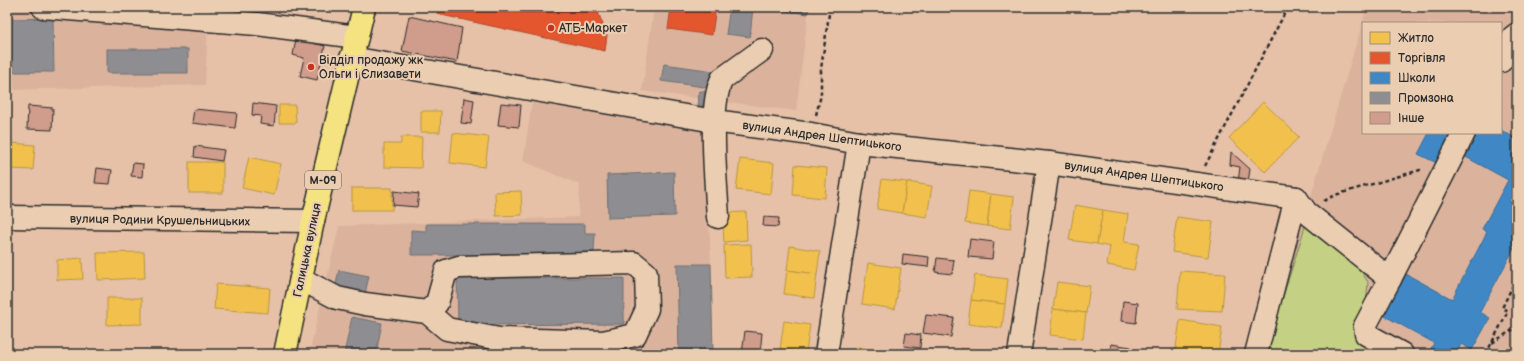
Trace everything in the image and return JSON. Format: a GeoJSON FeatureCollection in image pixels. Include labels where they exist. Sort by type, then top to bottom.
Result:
{"type":"FeatureCollection","features":[{"type":"Feature","properties":{"kind":"main road","name":"Галицька вулиця"},"geometry":{"type":"LineString","coordinates":[[285,354],[313,221],[364,7]]}},
{"type":"Feature","properties":{"kind":"street"},"geometry":{"type":"LineString","coordinates":[[43,7],[257,24],[357,36]]}},
{"type":"Feature","properties":{"kind":"street"},"geometry":{"type":"LineString","coordinates":[[1502,59],[1513,37],[1517,34]]}},
{"type":"Feature","properties":{"kind":"street"},"geometry":{"type":"LineString","coordinates":[[718,217],[714,121],[719,85],[722,79],[762,50]]}},
{"type":"Feature","properties":{"kind":"street","name":"вулиця Андрея Шептицького"},"geometry":{"type":"LineString","coordinates":[[351,58],[714,121],[811,134],[858,143],[1049,163],[1197,183],[1301,205]]}},
{"type":"Feature","properties":{"kind":"street"},"geometry":{"type":"LineString","coordinates":[[1402,354],[1366,334],[1365,326],[1463,134]]}},
{"type":"Feature","properties":{"kind":"street"},"geometry":{"type":"LineString","coordinates":[[826,354],[858,143]]}},
{"type":"Feature","properties":{"kind":"street"},"geometry":{"type":"LineString","coordinates":[[1019,354],[1049,163]]}},
{"type":"Feature","properties":{"kind":"street"},"geometry":{"type":"LineString","coordinates":[[1256,354],[1301,205],[1390,279]]}},
{"type":"Feature","properties":{"kind":"street","name":"вулиця Родини Крушельницьких"},"geometry":{"type":"LineString","coordinates":[[7,217],[313,221]]}},
{"type":"Feature","properties":{"kind":"street"},"geometry":{"type":"LineString","coordinates":[[301,279],[337,298],[365,304],[427,312],[447,329],[499,339],[603,342],[635,335],[646,309],[646,273],[634,263],[458,267],[446,271],[437,303],[427,312]]}},
{"type":"Feature","properties":{"kind":"path"},"geometry":{"type":"LineString","coordinates":[[811,134],[821,96],[821,69],[830,7]]}},
{"type":"Feature","properties":{"kind":"path"},"geometry":{"type":"LineString","coordinates":[[1197,183],[1288,7]]}},
{"type":"Feature","properties":{"kind":"path"},"geometry":{"type":"LineString","coordinates":[[1301,205],[1420,170],[1443,174]]}},
{"type":"Feature","properties":{"kind":"path"},"geometry":{"type":"LineString","coordinates":[[1486,354],[1508,311],[1502,308],[1517,277]]}},
{"type":"Feature","properties":{"kind":"path"},"geometry":{"type":"LineString","coordinates":[[1491,344],[1517,328]]}},
{"type":"Feature","properties":{"kind":"shaded area"},"geometry":{"type":"Polygon","coordinates":[[[7,7],[209,7],[205,85],[7,90],[7,7]]]}},
{"type":"Feature","properties":{"kind":"shaded area"},"geometry":{"type":"Polygon","coordinates":[[[654,7],[809,7],[796,111],[642,91],[654,7]]]}},
{"type":"Feature","properties":{"kind":"shaded area"},"geometry":{"type":"Polygon","coordinates":[[[1367,7],[1517,7],[1517,354],[1264,354],[1362,24],[1362,134],[1502,134],[1502,22],[1363,22],[1367,7]]]}},
{"type":"Feature","properties":{"kind":"shaded area"},"geometry":{"type":"Polygon","coordinates":[[[532,102],[705,129],[713,354],[309,354],[339,226],[578,217],[580,185],[523,161],[532,102]]]}},
{"type":"Feature","properties":{"kind":"green space"},"geometry":{"type":"Polygon","coordinates":[[[1308,217],[1348,251],[1368,282],[1366,306],[1355,335],[1389,354],[1265,354],[1308,217]]]}},
{"type":"Feature","properties":{"kind":"building: Житло"},"geometry":{"type":"Polygon","coordinates":[[[1263,102],[1299,137],[1265,172],[1229,138],[1263,102]]]}},
{"type":"Feature","properties":{"kind":"building: Житло"},"geometry":{"type":"Polygon","coordinates":[[[279,105],[295,105],[296,123],[279,123],[279,105]]]}},
{"type":"Feature","properties":{"kind":"building: Житло"},"geometry":{"type":"Polygon","coordinates":[[[421,111],[441,111],[440,132],[421,132],[421,111]]]}},
{"type":"Feature","properties":{"kind":"building: Житло"},"geometry":{"type":"Polygon","coordinates":[[[453,133],[489,137],[485,167],[450,163],[453,133]]]}},
{"type":"Feature","properties":{"kind":"building: Житло"},"geometry":{"type":"Polygon","coordinates":[[[401,137],[422,137],[421,168],[384,167],[384,144],[401,144],[401,137]]]}},
{"type":"Feature","properties":{"kind":"building: Житло"},"geometry":{"type":"Polygon","coordinates":[[[11,143],[35,145],[33,170],[10,169],[11,143]]]}},
{"type":"Feature","properties":{"kind":"building: Житло"},"geometry":{"type":"Polygon","coordinates":[[[249,157],[281,164],[274,195],[242,188],[249,157]]]}},
{"type":"Feature","properties":{"kind":"building: Житло"},"geometry":{"type":"Polygon","coordinates":[[[740,159],[774,163],[771,194],[736,190],[740,159]]]}},
{"type":"Feature","properties":{"kind":"building: Житло"},"geometry":{"type":"Polygon","coordinates":[[[189,162],[223,162],[223,193],[189,193],[189,162]]]}},
{"type":"Feature","properties":{"kind":"building: Житло"},"geometry":{"type":"Polygon","coordinates":[[[795,165],[827,168],[825,198],[793,195],[795,165]]]}},
{"type":"Feature","properties":{"kind":"building: Житло"},"geometry":{"type":"Polygon","coordinates":[[[882,179],[907,182],[902,213],[877,209],[882,179]]]}},
{"type":"Feature","properties":{"kind":"building: Житло"},"geometry":{"type":"Polygon","coordinates":[[[907,182],[932,186],[927,217],[902,213],[907,182]]]}},
{"type":"Feature","properties":{"kind":"building: Житло"},"geometry":{"type":"Polygon","coordinates":[[[352,188],[392,188],[392,210],[352,210],[352,188]]]}},
{"type":"Feature","properties":{"kind":"building: Житло"},"geometry":{"type":"Polygon","coordinates":[[[521,191],[522,215],[496,216],[495,192],[521,191]]]}},
{"type":"Feature","properties":{"kind":"building: Житло"},"geometry":{"type":"Polygon","coordinates":[[[969,191],[991,194],[987,226],[965,223],[969,191]]]}},
{"type":"Feature","properties":{"kind":"building: Житло"},"geometry":{"type":"Polygon","coordinates":[[[991,194],[1014,197],[1010,229],[987,226],[991,194]]]}},
{"type":"Feature","properties":{"kind":"building: Житло"},"geometry":{"type":"Polygon","coordinates":[[[1075,205],[1103,210],[1097,244],[1069,240],[1075,205]]]}},
{"type":"Feature","properties":{"kind":"building: Житло"},"geometry":{"type":"Polygon","coordinates":[[[1103,210],[1128,214],[1124,242],[1139,244],[1134,270],[1107,265],[1110,247],[1097,244],[1103,210]]]}},
{"type":"Feature","properties":{"kind":"building: Житло"},"geometry":{"type":"Polygon","coordinates":[[[746,212],[747,240],[724,242],[722,213],[746,212]]]}},
{"type":"Feature","properties":{"kind":"building: Житло"},"geometry":{"type":"Polygon","coordinates":[[[1177,217],[1213,222],[1208,257],[1172,252],[1177,217]]]}},
{"type":"Feature","properties":{"kind":"building: Житло"},"geometry":{"type":"Polygon","coordinates":[[[751,244],[752,277],[725,278],[724,245],[751,244]]]}},
{"type":"Feature","properties":{"kind":"building: Житло"},"geometry":{"type":"Polygon","coordinates":[[[790,246],[820,251],[817,274],[787,270],[790,246]]]}},
{"type":"Feature","properties":{"kind":"building: Житло"},"geometry":{"type":"Polygon","coordinates":[[[144,252],[145,278],[98,280],[97,253],[144,252]]]}},
{"type":"Feature","properties":{"kind":"building: Житло"},"geometry":{"type":"Polygon","coordinates":[[[82,258],[83,279],[57,280],[57,260],[82,258]]]}},
{"type":"Feature","properties":{"kind":"building: Житло"},"geometry":{"type":"Polygon","coordinates":[[[868,263],[901,268],[895,309],[862,304],[868,263]]]}},
{"type":"Feature","properties":{"kind":"building: Житло"},"geometry":{"type":"Polygon","coordinates":[[[787,270],[817,274],[814,298],[784,294],[787,270]]]}},
{"type":"Feature","properties":{"kind":"building: Житло"},"geometry":{"type":"Polygon","coordinates":[[[1180,271],[1225,274],[1222,311],[1177,309],[1180,271]]]}},
{"type":"Feature","properties":{"kind":"building: Житло"},"geometry":{"type":"Polygon","coordinates":[[[975,275],[1008,279],[1005,304],[971,300],[975,275]]]}},
{"type":"Feature","properties":{"kind":"building: Житло"},"geometry":{"type":"Polygon","coordinates":[[[1057,282],[1090,286],[1086,313],[1053,309],[1057,282]]]}},
{"type":"Feature","properties":{"kind":"building: Житло"},"geometry":{"type":"Polygon","coordinates":[[[216,284],[270,288],[268,313],[214,309],[216,284]]]}},
{"type":"Feature","properties":{"kind":"building: Житло"},"geometry":{"type":"Polygon","coordinates":[[[107,298],[142,298],[142,324],[107,325],[107,298]]]}},
{"type":"Feature","properties":{"kind":"building: Житло"},"geometry":{"type":"Polygon","coordinates":[[[971,300],[1005,304],[1002,328],[968,324],[971,300]]]}},
{"type":"Feature","properties":{"kind":"building: Житло"},"geometry":{"type":"Polygon","coordinates":[[[1053,309],[1086,313],[1083,339],[1050,335],[1053,309]]]}},
{"type":"Feature","properties":{"kind":"building: Житло"},"geometry":{"type":"Polygon","coordinates":[[[1180,320],[1222,327],[1218,354],[1175,354],[1180,320]]]}},
{"type":"Feature","properties":{"kind":"building: Житло"},"geometry":{"type":"Polygon","coordinates":[[[784,321],[810,325],[806,352],[780,349],[784,321]]]}},
{"type":"Feature","properties":{"kind":"building: Житло"},"geometry":{"type":"Polygon","coordinates":[[[858,347],[887,352],[887,354],[857,354],[858,347]]]}},
{"type":"Feature","properties":{"kind":"building: Житло"},"geometry":{"type":"Polygon","coordinates":[[[961,348],[994,352],[994,354],[960,354],[961,348]]]}},
{"type":"Feature","properties":{"kind":"building: Житло"},"geometry":{"type":"Polygon","coordinates":[[[780,349],[806,352],[805,354],[779,354],[780,349]]]}},
{"type":"Feature","properties":{"kind":"building: Торгівля","name":"ATБ-Маркет"},"geometry":{"type":"Polygon","coordinates":[[[439,7],[596,7],[607,35],[605,51],[437,14],[439,7]]]}},
{"type":"Feature","properties":{"kind":"building: Торгівля"},"geometry":{"type":"Polygon","coordinates":[[[671,7],[716,7],[712,35],[668,29],[671,7]]]}},
{"type":"Feature","properties":{"kind":"building: Школи"},"geometry":{"type":"Polygon","coordinates":[[[1502,131],[1517,139],[1517,187],[1509,201],[1517,205],[1517,243],[1480,312],[1490,318],[1472,350],[1461,344],[1456,354],[1428,354],[1434,343],[1383,315],[1406,274],[1452,299],[1487,232],[1482,229],[1508,180],[1464,156],[1476,134],[1502,134],[1502,131]]]}},
{"type":"Feature","properties":{"kind":"building: Школи"},"geometry":{"type":"Polygon","coordinates":[[[1428,134],[1457,134],[1441,165],[1418,154],[1428,134]]]}},
{"type":"Feature","properties":{"kind":"building: Промзона"},"geometry":{"type":"Polygon","coordinates":[[[730,7],[753,7],[750,37],[726,34],[730,7]]]}},
{"type":"Feature","properties":{"kind":"building: Промзона"},"geometry":{"type":"Polygon","coordinates":[[[778,7],[809,7],[808,14],[778,10],[778,7]]]}},
{"type":"Feature","properties":{"kind":"building: Промзона"},"geometry":{"type":"Polygon","coordinates":[[[53,18],[54,72],[7,72],[7,19],[53,18]]]}},
{"type":"Feature","properties":{"kind":"building: Промзона"},"geometry":{"type":"Polygon","coordinates":[[[107,49],[188,49],[188,73],[107,73],[107,49]]]}},
{"type":"Feature","properties":{"kind":"building: Промзона"},"geometry":{"type":"Polygon","coordinates":[[[664,64],[714,71],[711,88],[661,81],[664,64]]]}},
{"type":"Feature","properties":{"kind":"building: Промзона"},"geometry":{"type":"Polygon","coordinates":[[[699,91],[710,92],[709,106],[698,105],[699,91]]]}},
{"type":"Feature","properties":{"kind":"building: Промзона"},"geometry":{"type":"Polygon","coordinates":[[[674,172],[675,216],[608,218],[607,175],[674,172]]]}},
{"type":"Feature","properties":{"kind":"building: Промзона"},"geometry":{"type":"Polygon","coordinates":[[[426,224],[585,224],[585,233],[595,233],[594,252],[582,252],[582,257],[563,255],[411,255],[411,230],[426,231],[426,224]]]}},
{"type":"Feature","properties":{"kind":"building: Промзона"},"geometry":{"type":"Polygon","coordinates":[[[677,264],[711,264],[713,354],[679,354],[677,264]]]}},
{"type":"Feature","properties":{"kind":"building: Промзона"},"geometry":{"type":"Polygon","coordinates":[[[339,270],[369,276],[365,294],[335,289],[339,270]]]}},
{"type":"Feature","properties":{"kind":"building: Промзона"},"geometry":{"type":"Polygon","coordinates":[[[457,278],[624,278],[624,324],[458,325],[457,278]]]}},
{"type":"Feature","properties":{"kind":"building: Промзона"},"geometry":{"type":"Polygon","coordinates":[[[352,317],[382,323],[376,354],[344,354],[352,317]]]}},
{"type":"Feature","properties":{"kind":"building: Промзона"},"geometry":{"type":"Polygon","coordinates":[[[575,353],[575,354],[464,354],[575,353]]]}},
{"type":"Feature","properties":{"kind":"building: Інше"},"geometry":{"type":"Polygon","coordinates":[[[409,16],[462,28],[457,62],[402,51],[409,16]]]}},
{"type":"Feature","properties":{"kind":"building: Інше","name":"Відділ продажу жк Ольги і Єлизавети"},"geometry":{"type":"Polygon","coordinates":[[[296,39],[325,46],[317,80],[300,76],[304,58],[293,55],[296,39]]]}},
{"type":"Feature","properties":{"kind":"building: Інше"},"geometry":{"type":"Polygon","coordinates":[[[464,98],[474,100],[471,124],[461,123],[464,98]]]}},
{"type":"Feature","properties":{"kind":"building: Інше"},"geometry":{"type":"Polygon","coordinates":[[[253,103],[276,106],[274,126],[260,124],[261,116],[252,115],[253,103]]]}},
{"type":"Feature","properties":{"kind":"building: Інше"},"geometry":{"type":"Polygon","coordinates":[[[501,103],[521,105],[519,127],[498,125],[501,103]]]}},
{"type":"Feature","properties":{"kind":"building: Інше"},"geometry":{"type":"Polygon","coordinates":[[[7,105],[10,106],[9,122],[7,122],[7,105]]]}},
{"type":"Feature","properties":{"kind":"building: Інше"},"geometry":{"type":"Polygon","coordinates":[[[28,106],[53,108],[52,130],[27,129],[28,106]]]}},
{"type":"Feature","properties":{"kind":"building: Інше"},"geometry":{"type":"Polygon","coordinates":[[[194,109],[237,113],[235,128],[192,123],[194,109]]]}},
{"type":"Feature","properties":{"kind":"building: Інше"},"geometry":{"type":"Polygon","coordinates":[[[195,146],[224,150],[222,161],[194,157],[195,146]]]}},
{"type":"Feature","properties":{"kind":"building: Інше"},"geometry":{"type":"Polygon","coordinates":[[[1231,152],[1250,169],[1248,183],[1238,182],[1240,167],[1230,165],[1231,152]]]}},
{"type":"Feature","properties":{"kind":"building: Інше"},"geometry":{"type":"Polygon","coordinates":[[[133,163],[143,164],[142,177],[131,176],[133,163]]]}},
{"type":"Feature","properties":{"kind":"building: Інше"},"geometry":{"type":"Polygon","coordinates":[[[97,168],[112,170],[110,184],[95,183],[97,168]]]}},
{"type":"Feature","properties":{"kind":"building: Інше"},"geometry":{"type":"Polygon","coordinates":[[[394,191],[419,194],[417,207],[393,205],[394,191]]]}},
{"type":"Feature","properties":{"kind":"building: Інше"},"geometry":{"type":"Polygon","coordinates":[[[764,217],[779,218],[778,227],[763,226],[764,217]]]}},
{"type":"Feature","properties":{"kind":"building: Інше"},"geometry":{"type":"Polygon","coordinates":[[[970,239],[994,242],[992,259],[968,257],[970,239]]]}},
{"type":"Feature","properties":{"kind":"building: Інше"},"geometry":{"type":"Polygon","coordinates":[[[903,254],[929,257],[928,267],[902,264],[903,254]]]}},
{"type":"Feature","properties":{"kind":"building: Інше"},"geometry":{"type":"Polygon","coordinates":[[[937,258],[954,260],[952,274],[935,272],[937,258]]]}},
{"type":"Feature","properties":{"kind":"building: Інше"},"geometry":{"type":"Polygon","coordinates":[[[1123,301],[1138,303],[1136,323],[1121,321],[1123,301]]]}},
{"type":"Feature","properties":{"kind":"building: Інше"},"geometry":{"type":"Polygon","coordinates":[[[926,315],[954,318],[951,337],[923,333],[926,315]]]}},
{"type":"Feature","properties":{"kind":"building: Інше"},"geometry":{"type":"Polygon","coordinates":[[[745,331],[762,333],[760,354],[742,354],[745,331]]]}},
{"type":"Feature","properties":{"kind":"building: Інше"},"geometry":{"type":"Polygon","coordinates":[[[906,333],[921,335],[920,348],[904,346],[906,333]]]}},
{"type":"Feature","properties":{"kind":"building: Інше"},"geometry":{"type":"Polygon","coordinates":[[[1111,344],[1131,347],[1130,354],[1109,354],[1111,344]]]}},
{"type":"Feature","properties":{"kind":"place","name":"ATБ-Маркет"},"geometry":{"type":"Point","coordinates":[551,28]}},
{"type":"Feature","properties":{"kind":"place","name":"Відділ продажу жк Ольги і Єлизавети"},"geometry":{"type":"Point","coordinates":[311,67]}}]}
